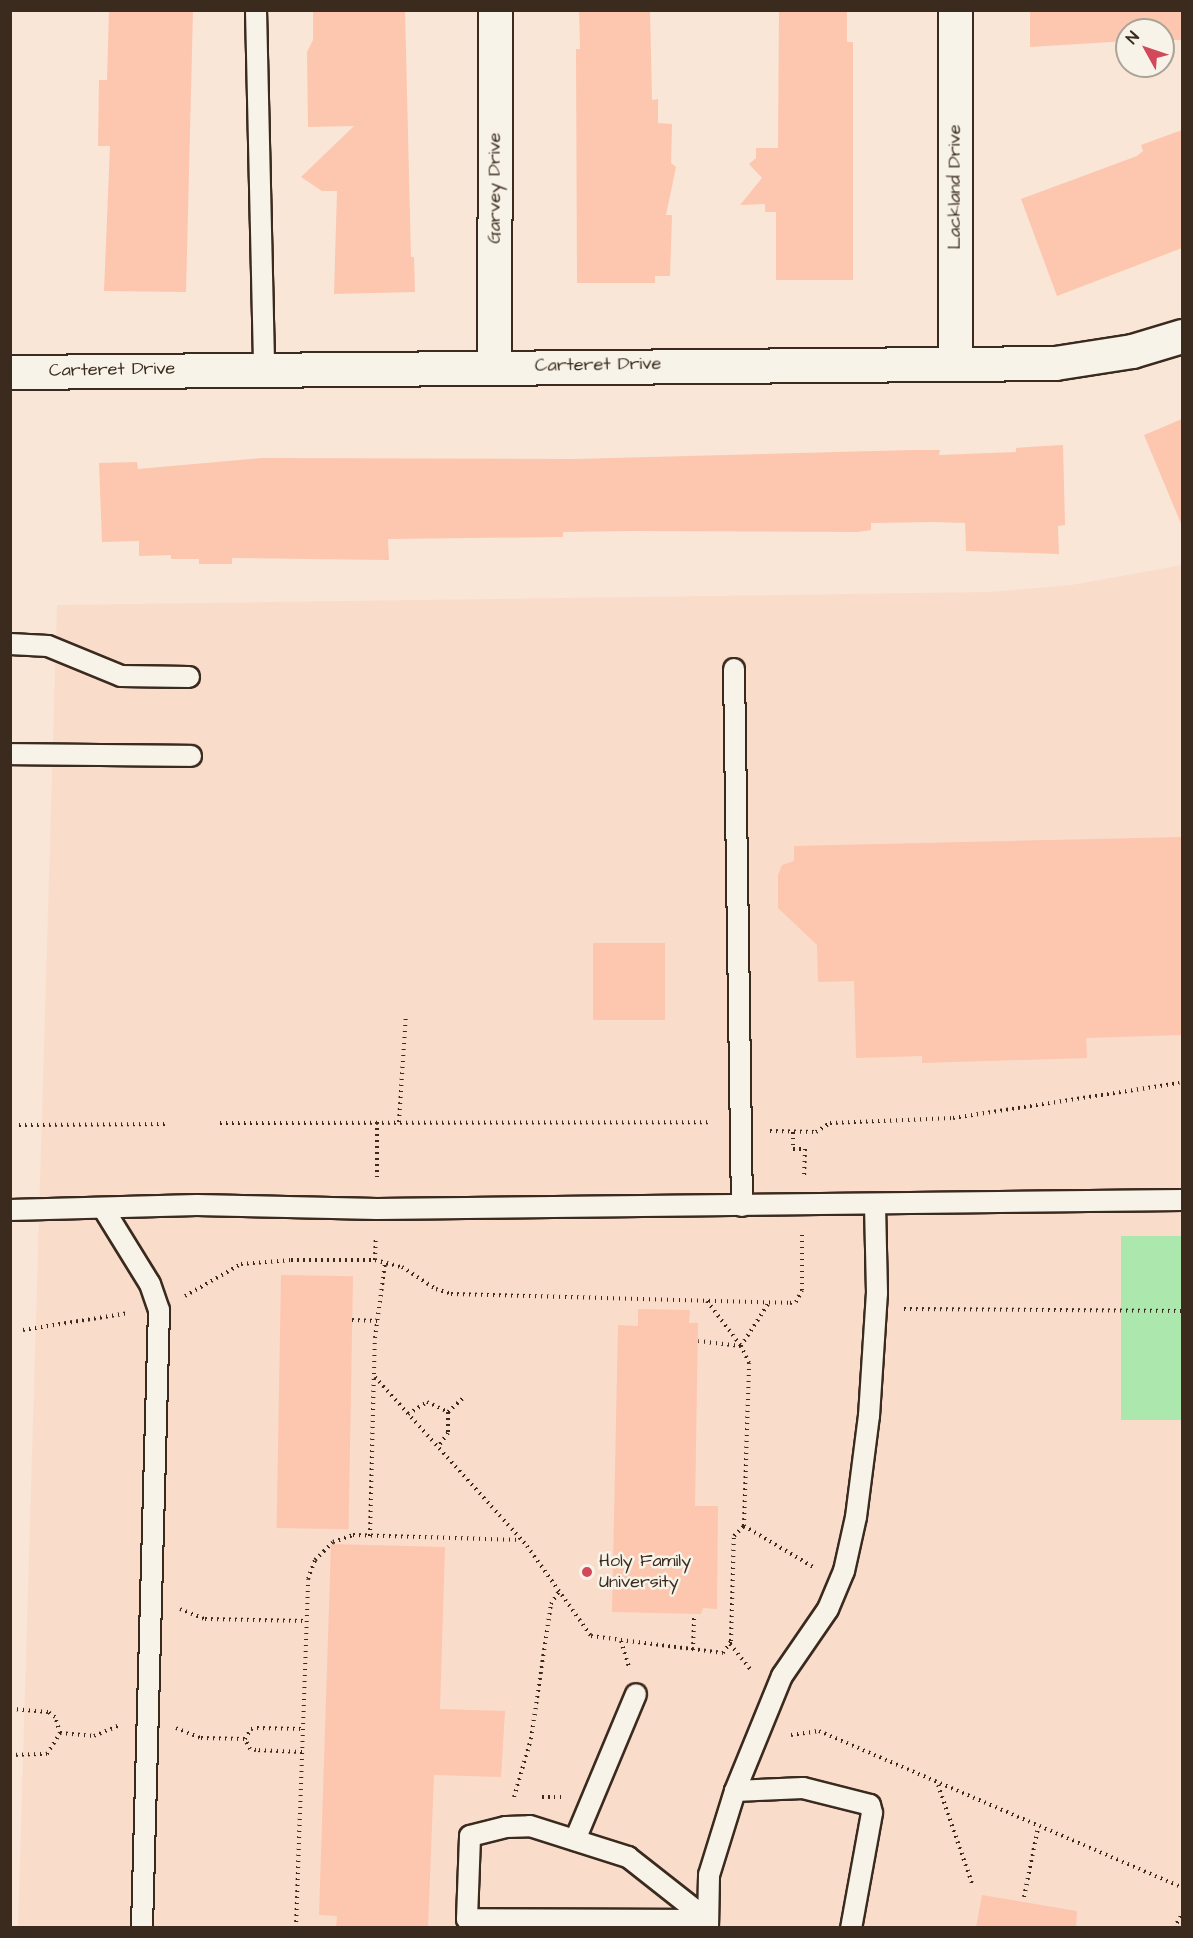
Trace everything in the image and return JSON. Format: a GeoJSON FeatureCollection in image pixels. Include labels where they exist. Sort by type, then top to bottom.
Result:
{"type":"FeatureCollection","features":[{"type":"Feature","properties":{"kind":"street","name":"Garvey Drive"},"geometry":{"type":"LineString","coordinates":[[494,366],[495,10]]}},
{"type":"Feature","properties":{"kind":"street","name":"Lackland Drive"},"geometry":{"type":"LineString","coordinates":[[955,10],[955,364]]}},
{"type":"Feature","properties":{"kind":"street","name":"Carteret Drive"},"geometry":{"type":"LineString","coordinates":[[10,372],[494,366],[1055,363],[1132,351],[1182,336]]}},
{"type":"Feature","properties":{"kind":"lane"},"geometry":{"type":"LineString","coordinates":[[256,10],[264,369]]}},
{"type":"Feature","properties":{"kind":"lane"},"geometry":{"type":"LineString","coordinates":[[10,644],[48,646],[121,676],[189,677]]}},
{"type":"Feature","properties":{"kind":"lane"},"geometry":{"type":"LineString","coordinates":[[735,669],[742,1206]]}},
{"type":"Feature","properties":{"kind":"lane"},"geometry":{"type":"LineString","coordinates":[[10,754],[191,756]]}},
{"type":"Feature","properties":{"kind":"lane"},"geometry":{"type":"LineString","coordinates":[[10,1210],[196,1205],[377,1209],[1182,1200]]}},
{"type":"Feature","properties":{"kind":"lane"},"geometry":{"type":"LineString","coordinates":[[708,1924],[709,1875],[735,1791],[782,1676],[828,1609],[840,1582],[856,1517],[869,1416],[876,1309],[875,1204]]}},
{"type":"Feature","properties":{"kind":"lane"},"geometry":{"type":"LineString","coordinates":[[103,1208],[150,1284],[159,1310],[142,1928]]}},
{"type":"Feature","properties":{"kind":"lane"},"geometry":{"type":"LineString","coordinates":[[575,1840],[636,1694]]}},
{"type":"Feature","properties":{"kind":"lane"},"geometry":{"type":"LineString","coordinates":[[735,1791],[802,1788],[870,1805],[872,1813],[851,1928]]}},
{"type":"Feature","properties":{"kind":"lane"},"geometry":{"type":"LineString","coordinates":[[530,1826],[628,1857],[708,1924],[467,1919],[470,1836],[506,1827],[530,1826]]}},
{"type":"Feature","properties":{"kind":"path"},"geometry":{"type":"LineString","coordinates":[[399,1122],[406,1014]]}},
{"type":"Feature","properties":{"kind":"path"},"geometry":{"type":"LineString","coordinates":[[764,1131],[816,1132],[830,1123],[987,1114],[1179,1083]]}},
{"type":"Feature","properties":{"kind":"path"},"geometry":{"type":"LineString","coordinates":[[377,1122],[377,1174]]}},
{"type":"Feature","properties":{"kind":"path"},"geometry":{"type":"LineString","coordinates":[[220,1123],[719,1122]]}},
{"type":"Feature","properties":{"kind":"path"},"geometry":{"type":"LineString","coordinates":[[19,1125],[169,1124]]}},
{"type":"Feature","properties":{"kind":"path"},"geometry":{"type":"LineString","coordinates":[[793,1132],[793,1149],[805,1149],[805,1170]]}},
{"type":"Feature","properties":{"kind":"path"},"geometry":{"type":"LineString","coordinates":[[176,1300],[241,1264],[291,1260],[375,1260],[402,1267],[436,1289],[451,1294],[790,1304],[800,1298],[802,1224]]}},
{"type":"Feature","properties":{"kind":"path"},"geometry":{"type":"LineString","coordinates":[[375,1260],[376,1243]]}},
{"type":"Feature","properties":{"kind":"path"},"geometry":{"type":"LineString","coordinates":[[370,1536],[378,1321],[385,1263]]}},
{"type":"Feature","properties":{"kind":"path"},"geometry":{"type":"LineString","coordinates":[[375,1377],[522,1540],[594,1637],[723,1653],[730,1644],[734,1536],[744,1526],[749,1363],[741,1346],[706,1301]]}},
{"type":"Feature","properties":{"kind":"path"},"geometry":{"type":"LineString","coordinates":[[741,1346],[768,1303]]}},
{"type":"Feature","properties":{"kind":"path"},"geometry":{"type":"LineString","coordinates":[[876,1309],[1182,1311]]}},
{"type":"Feature","properties":{"kind":"path"},"geometry":{"type":"LineString","coordinates":[[23,1330],[132,1312]]}},
{"type":"Feature","properties":{"kind":"path"},"geometry":{"type":"LineString","coordinates":[[352,1320],[378,1321]]}},
{"type":"Feature","properties":{"kind":"path"},"geometry":{"type":"LineString","coordinates":[[698,1341],[741,1346]]}},
{"type":"Feature","properties":{"kind":"path"},"geometry":{"type":"LineString","coordinates":[[438,1447],[448,1433],[448,1412],[463,1398]]}},
{"type":"Feature","properties":{"kind":"path"},"geometry":{"type":"LineString","coordinates":[[408,1414],[427,1402],[448,1412]]}},
{"type":"Feature","properties":{"kind":"path"},"geometry":{"type":"LineString","coordinates":[[744,1526],[840,1582]]}},
{"type":"Feature","properties":{"kind":"path"},"geometry":{"type":"LineString","coordinates":[[296,1928],[308,1580],[320,1552],[343,1538],[370,1536],[522,1540]]}},
{"type":"Feature","properties":{"kind":"path"},"geometry":{"type":"LineString","coordinates":[[514,1796],[531,1739],[551,1604],[559,1591]]}},
{"type":"Feature","properties":{"kind":"path"},"geometry":{"type":"LineString","coordinates":[[693,1650],[694,1614]]}},
{"type":"Feature","properties":{"kind":"path"},"geometry":{"type":"LineString","coordinates":[[205,1619],[306,1621]]}},
{"type":"Feature","properties":{"kind":"path"},"geometry":{"type":"LineString","coordinates":[[730,1644],[752,1671]]}},
{"type":"Feature","properties":{"kind":"path"},"geometry":{"type":"LineString","coordinates":[[10,1755],[47,1754],[60,1733],[55,1717],[48,1712],[11,1709]]}},
{"type":"Feature","properties":{"kind":"path"},"geometry":{"type":"LineString","coordinates":[[60,1733],[94,1736],[123,1724]]}},
{"type":"Feature","properties":{"kind":"path"},"geometry":{"type":"LineString","coordinates":[[165,1724],[201,1737],[245,1739]]}},
{"type":"Feature","properties":{"kind":"path"},"geometry":{"type":"LineString","coordinates":[[245,1739],[251,1729],[303,1729]]}},
{"type":"Feature","properties":{"kind":"path"},"geometry":{"type":"LineString","coordinates":[[784,1736],[819,1731],[1038,1828],[1182,1887]]}},
{"type":"Feature","properties":{"kind":"path"},"geometry":{"type":"LineString","coordinates":[[245,1739],[250,1749],[302,1752]]}},
{"type":"Feature","properties":{"kind":"path"},"geometry":{"type":"LineString","coordinates":[[938,1784],[973,1886]]}},
{"type":"Feature","properties":{"kind":"path"},"geometry":{"type":"LineString","coordinates":[[1024,1897],[1038,1828]]}},
{"type":"Feature","properties":{"kind":"path"},"geometry":{"type":"LineString","coordinates":[[1174,1928],[1182,1914]]}},
{"type":"Feature","properties":{"kind":"shaded area","name":"Holy Family University"},"geometry":{"type":"Polygon","coordinates":[[[1182,565],[1182,1927],[18,1928],[57,605],[988,592],[1071,585],[1182,565]]]}},
{"type":"Feature","properties":{"kind":"green space"},"geometry":{"type":"Polygon","coordinates":[[[1121,1236],[1182,1236],[1182,1420],[1121,1420],[1121,1236]]]}},
{"type":"Feature","properties":{"kind":"building"},"geometry":{"type":"Polygon","coordinates":[[[109,10],[193,10],[186,292],[104,291],[110,146],[98,146],[99,80],[107,80],[109,10]]]}},
{"type":"Feature","properties":{"kind":"building"},"geometry":{"type":"Polygon","coordinates":[[[313,10],[405,10],[411,257],[414,257],[415,292],[334,294],[337,191],[322,191],[301,177],[354,126],[308,127],[307,52],[313,40],[313,10]]]}},
{"type":"Feature","properties":{"kind":"building"},"geometry":{"type":"Polygon","coordinates":[[[579,10],[650,10],[652,100],[658,99],[658,123],[672,124],[671,163],[676,167],[666,215],[672,215],[670,276],[655,276],[655,283],[577,283],[576,49],[580,49],[579,10]]]}},
{"type":"Feature","properties":{"kind":"building"},"geometry":{"type":"Polygon","coordinates":[[[779,10],[847,10],[847,42],[853,42],[853,280],[776,280],[776,212],[765,212],[765,204],[740,205],[762,178],[749,164],[756,158],[756,148],[778,148],[779,10]]]}},
{"type":"Feature","properties":{"kind":"building"},"geometry":{"type":"Polygon","coordinates":[[[1030,10],[1182,10],[1182,40],[1175,40],[1175,18],[1115,18],[1115,42],[1030,47],[1030,10]]]}},
{"type":"Feature","properties":{"kind":"building"},"geometry":{"type":"Polygon","coordinates":[[[1182,130],[1182,248],[1057,296],[1021,199],[1137,156],[1143,151],[1141,145],[1182,130]]]}},
{"type":"Feature","properties":{"kind":"building"},"geometry":{"type":"Polygon","coordinates":[[[1182,419],[1182,526],[1144,435],[1182,419]]]}},
{"type":"Feature","properties":{"kind":"building"},"geometry":{"type":"Polygon","coordinates":[[[1063,445],[1065,525],[1058,526],[1059,554],[966,551],[965,523],[933,522],[871,523],[871,530],[858,532],[563,532],[563,537],[388,539],[389,560],[232,558],[232,564],[199,564],[199,559],[171,559],[171,555],[139,556],[139,541],[102,542],[99,463],[137,462],[138,469],[261,458],[574,459],[912,450],[940,450],[939,455],[1016,452],[1016,448],[1063,445]]]}},
{"type":"Feature","properties":{"kind":"building"},"geometry":{"type":"Polygon","coordinates":[[[1182,837],[1182,1035],[1086,1038],[1087,1058],[922,1063],[922,1056],[856,1058],[854,981],[818,982],[817,945],[778,908],[778,875],[782,865],[794,861],[794,846],[1182,837]]]}},
{"type":"Feature","properties":{"kind":"building"},"geometry":{"type":"Polygon","coordinates":[[[593,943],[665,943],[665,1020],[593,1020],[593,943]]]}},
{"type":"Feature","properties":{"kind":"building"},"geometry":{"type":"Polygon","coordinates":[[[281,1275],[353,1276],[349,1529],[277,1528],[281,1275]]]}},
{"type":"Feature","properties":{"kind":"building"},"geometry":{"type":"Polygon","coordinates":[[[638,1309],[690,1310],[689,1323],[698,1323],[695,1506],[718,1506],[717,1609],[703,1608],[701,1614],[612,1612],[618,1325],[638,1326],[638,1309]]]}},
{"type":"Feature","properties":{"kind":"building"},"geometry":{"type":"Polygon","coordinates":[[[331,1544],[445,1547],[440,1709],[505,1711],[501,1777],[434,1775],[428,1928],[336,1928],[337,1916],[319,1915],[331,1544]]]}},
{"type":"Feature","properties":{"kind":"building"},"geometry":{"type":"Polygon","coordinates":[[[982,1895],[1077,1911],[1076,1928],[976,1928],[982,1895]]]}},
{"type":"Feature","properties":{"kind":"place","name":"Holy Family University"},"geometry":{"type":"Point","coordinates":[587,1572]}}]}
